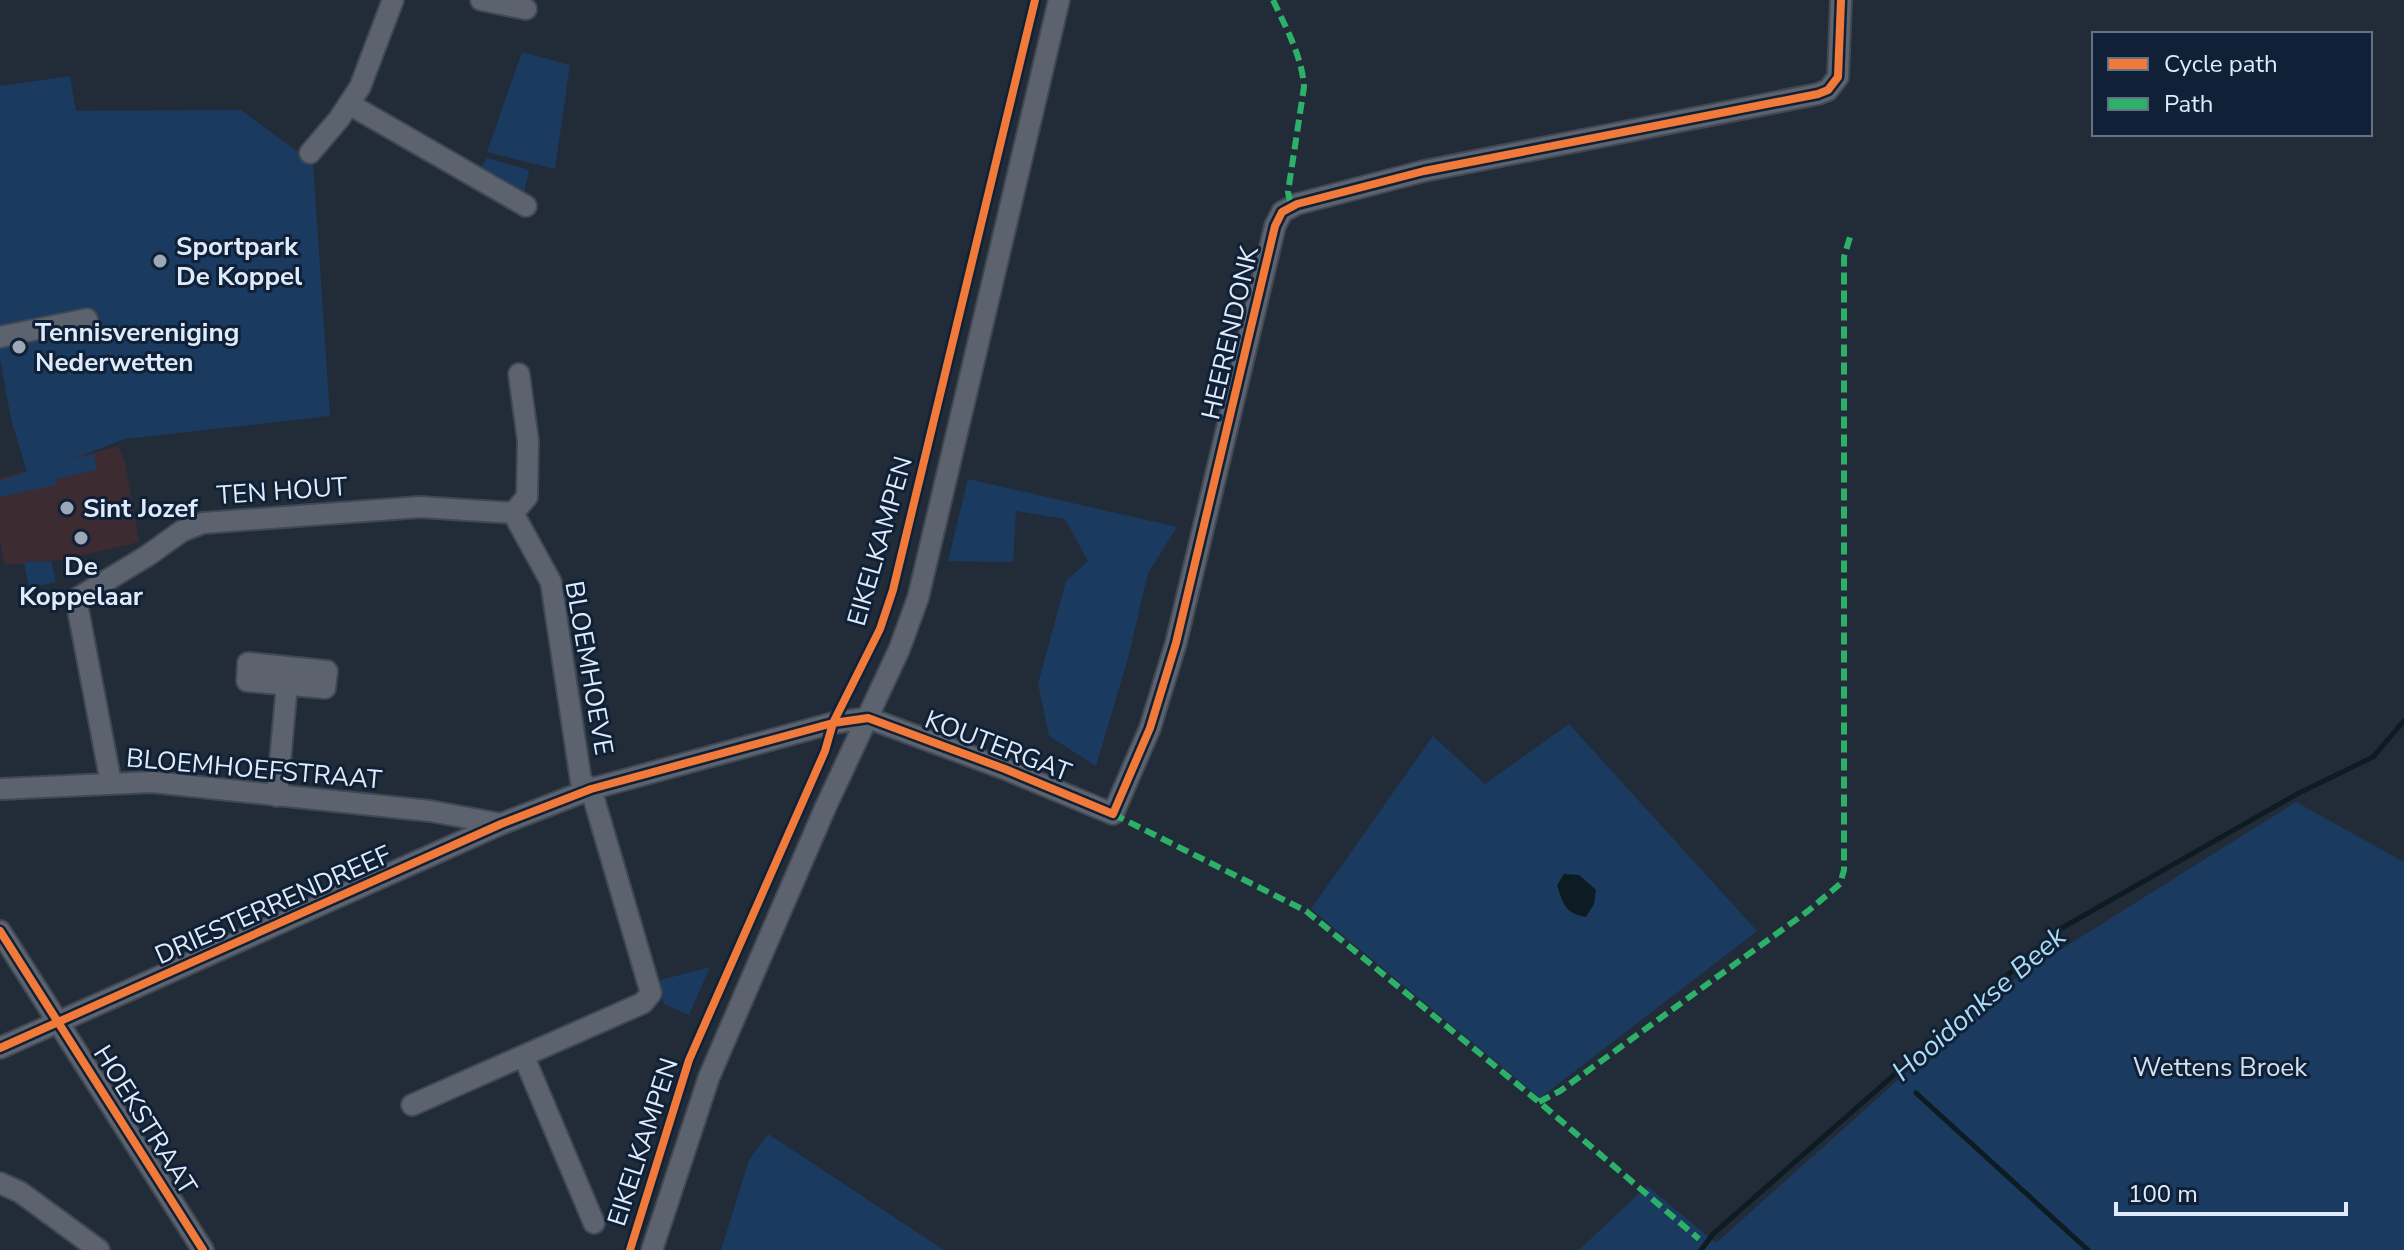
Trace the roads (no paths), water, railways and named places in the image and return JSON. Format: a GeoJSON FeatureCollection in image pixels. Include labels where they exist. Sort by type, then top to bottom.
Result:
{"type":"FeatureCollection","features":[{"type":"Feature","properties":{"kind":"street"},"geometry":{"type":"LineString","coordinates":[[310,153],[360,87],[393,0]]}},
{"type":"Feature","properties":{"kind":"street"},"geometry":{"type":"LineString","coordinates":[[481,0],[526,9]]}},
{"type":"Feature","properties":{"kind":"street","name":"EIKELKAMPEN"},"geometry":{"type":"LineString","coordinates":[[652,1250],[709,1077],[826,806],[899,650],[918,598],[1059,0]]}},
{"type":"Feature","properties":{"kind":"street","name":"HEERENDONK"},"geometry":{"type":"LineString","coordinates":[[1113,814],[1157,710],[1176,643],[1274,230],[1282,212],[1297,204],[1424,171],[1818,94],[1828,90],[1838,77],[1841,0]]}},
{"type":"Feature","properties":{"kind":"street"},"geometry":{"type":"LineString","coordinates":[[349,104],[526,206]]}},
{"type":"Feature","properties":{"kind":"street"},"geometry":{"type":"LineString","coordinates":[[0,337],[87,319]]}},
{"type":"Feature","properties":{"kind":"street"},"geometry":{"type":"LineString","coordinates":[[513,513],[527,497],[528,441],[519,374]]}},
{"type":"Feature","properties":{"kind":"street","name":"TEN HOUT"},"geometry":{"type":"LineString","coordinates":[[111,783],[76,599],[182,531],[203,523],[420,507],[513,513]]}},
{"type":"Feature","properties":{"kind":"street","name":"BLOEMHOEVE"},"geometry":{"type":"LineString","coordinates":[[513,513],[551,582],[581,781],[591,789],[651,993],[643,1003],[524,1057]]}},
{"type":"Feature","properties":{"kind":"street"},"geometry":{"type":"LineString","coordinates":[[277,796],[287,684]]}},
{"type":"Feature","properties":{"kind":"street","name":"DRIESTERRENDREEF"},"geometry":{"type":"LineString","coordinates":[[0,1048],[501,824],[591,789],[833,723],[868,718]]}},
{"type":"Feature","properties":{"kind":"street","name":"KOUTERGAT"},"geometry":{"type":"LineString","coordinates":[[868,718],[1005,769],[1113,814]]}},
{"type":"Feature","properties":{"kind":"street","name":"BLOEMHOEFSTRAAT"},"geometry":{"type":"LineString","coordinates":[[0,789],[152,782],[430,811],[501,824]]}},
{"type":"Feature","properties":{"kind":"street","name":"HOEKSTRAAT"},"geometry":{"type":"LineString","coordinates":[[0,931],[203,1250]]}},
{"type":"Feature","properties":{"kind":"street"},"geometry":{"type":"LineString","coordinates":[[412,1105],[524,1057],[594,1223]]}},
{"type":"Feature","properties":{"kind":"street"},"geometry":{"type":"LineString","coordinates":[[0,1183],[20,1192],[99,1250]]}},
{"type":"Feature","properties":{"kind":"waterway","name":"Hooidonkse Beek"},"geometry":{"type":"LineString","coordinates":[[1701,1250],[1713,1234],[2060,929],[2297,794],[2373,757],[2404,721]]}},
{"type":"Feature","properties":{"kind":"waterway"},"geometry":{"type":"LineString","coordinates":[[1916,1093],[2088,1250]]}},
{"type":"Feature","properties":{"kind":"place","name":"Sportpark De Koppel"},"geometry":{"type":"Point","coordinates":[160,261]}},
{"type":"Feature","properties":{"kind":"place","name":"Tennisvereniging Nederwetten"},"geometry":{"type":"Point","coordinates":[19,347]}},
{"type":"Feature","properties":{"kind":"place","name":"Sint Jozef"},"geometry":{"type":"Point","coordinates":[67,508]}},
{"type":"Feature","properties":{"kind":"place","name":"De Koppelaar"},"geometry":{"type":"Point","coordinates":[81,538]}},
{"type":"Feature","properties":{"kind":"park label","name":"Wettens Broek"},"geometry":{"type":"Point","coordinates":[2220,1067]}}]}
